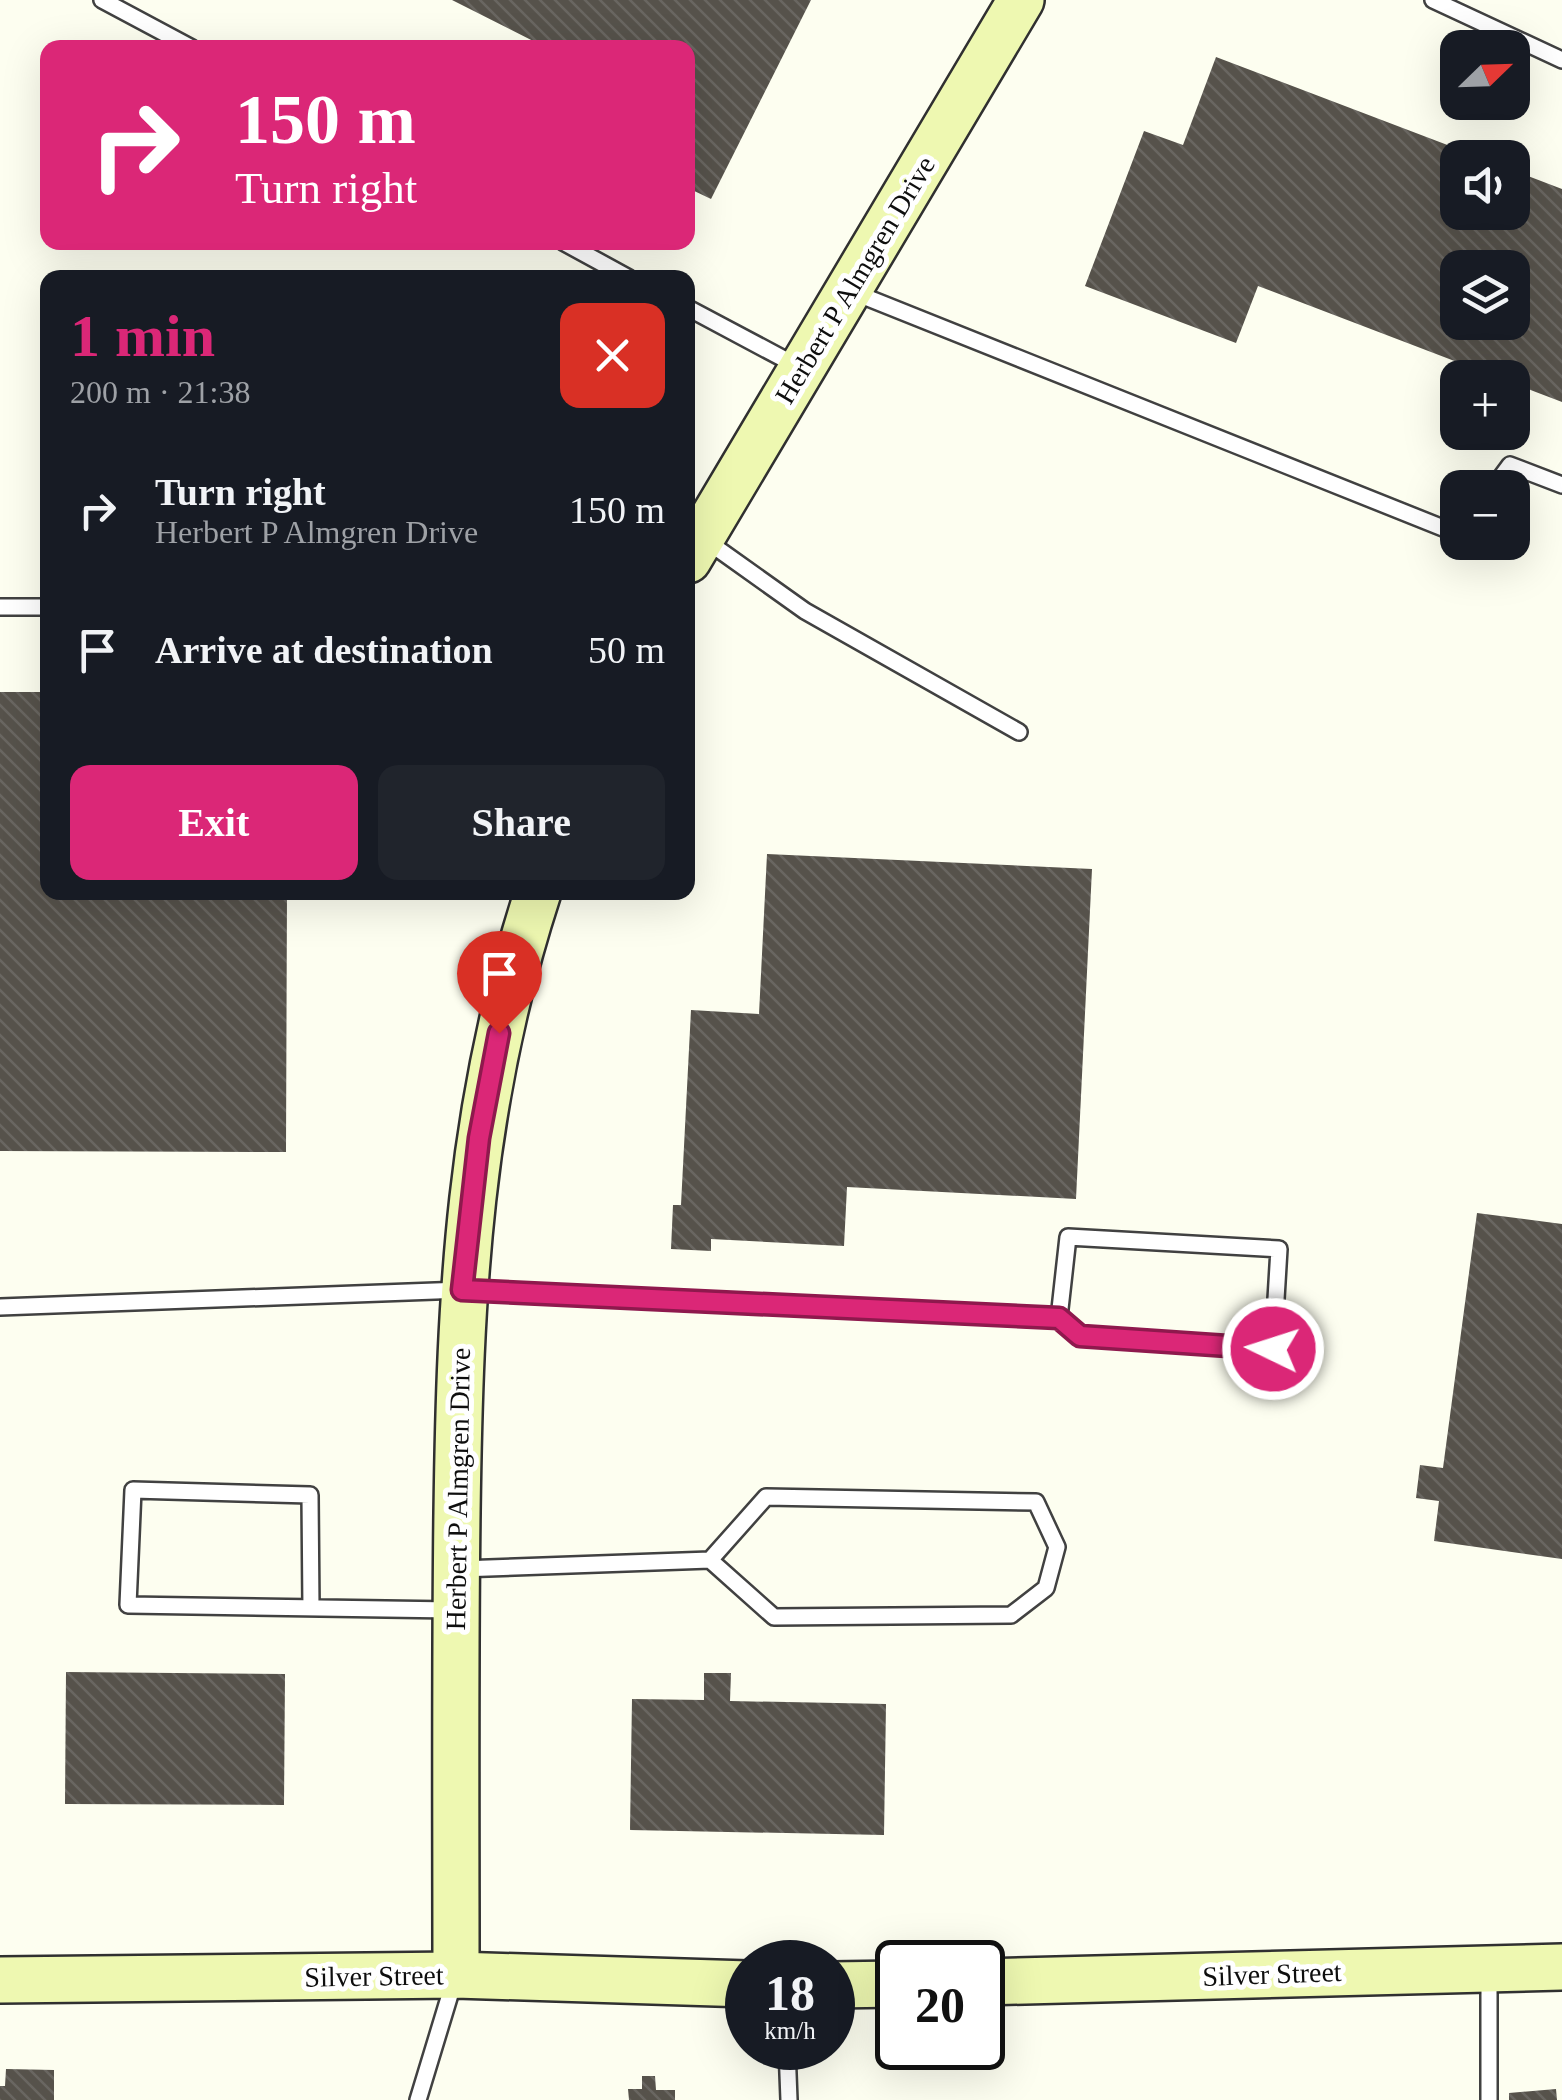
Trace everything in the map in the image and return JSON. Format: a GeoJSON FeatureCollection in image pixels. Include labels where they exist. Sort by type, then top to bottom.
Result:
{"type":"FeatureCollection","features":[{"type":"Feature","properties":{"kind":"street","name":"Herbert P Almgren Drive"},"geometry":{"type":"LineString","coordinates":[[695,546],[1021,0]]}},
{"type":"Feature","properties":{"kind":"street","name":"Herbert P Almgren Drive"},"geometry":{"type":"LineString","coordinates":[[456,1974],[456,1590],[462,1290],[484,1104],[515,966],[536,900]]}},
{"type":"Feature","properties":{"kind":"street","name":"Silver Street"},"geometry":{"type":"LineString","coordinates":[[1005,1981],[1562,1967]]}},
{"type":"Feature","properties":{"kind":"street","name":"Silver Street"},"geometry":{"type":"LineString","coordinates":[[0,1980],[456,1974],[725,1983]]}},
{"type":"Feature","properties":{"kind":"lane"},"geometry":{"type":"LineString","coordinates":[[102,0],[177,40]]}},
{"type":"Feature","properties":{"kind":"lane"},"geometry":{"type":"LineString","coordinates":[[1433,0],[1562,60]]}},
{"type":"Feature","properties":{"kind":"lane"},"geometry":{"type":"LineString","coordinates":[[578,250],[614,270]]}},
{"type":"Feature","properties":{"kind":"lane"},"geometry":{"type":"LineString","coordinates":[[849,291],[1440,527]]}},
{"type":"Feature","properties":{"kind":"lane"},"geometry":{"type":"LineString","coordinates":[[695,312],[802,368]]}},
{"type":"Feature","properties":{"kind":"lane"},"geometry":{"type":"LineString","coordinates":[[1530,473],[1562,485]]}},
{"type":"Feature","properties":{"kind":"lane"},"geometry":{"type":"LineString","coordinates":[[695,549],[1019,732]]}},
{"type":"Feature","properties":{"kind":"lane"},"geometry":{"type":"LineString","coordinates":[[0,606],[40,608]]}},
{"type":"Feature","properties":{"kind":"lane"},"geometry":{"type":"LineString","coordinates":[[0,1306],[462,1290],[1059,1318],[1080,1336],[1273,1349],[1278,1249],[1068,1237],[1059,1318]]}},
{"type":"Feature","properties":{"kind":"lane"},"geometry":{"type":"LineString","coordinates":[[311,1608],[310,1494],[133,1490],[128,1605],[311,1608],[710,1560],[766,1497],[1036,1502],[1056,1547],[1046,1588],[1011,1615],[774,1617],[710,1560]]}},
{"type":"Feature","properties":{"kind":"lane"},"geometry":{"type":"LineString","coordinates":[[1489,1968],[1489,2100]]}},
{"type":"Feature","properties":{"kind":"lane"},"geometry":{"type":"LineString","coordinates":[[418,2100],[456,1974]]}},
{"type":"Feature","properties":{"kind":"lane"},"geometry":{"type":"LineString","coordinates":[[787,2070],[788,2100]]}},
{"type":"Feature","properties":{"kind":"building"},"geometry":{"type":"Polygon","coordinates":[[[452,0],[811,0],[711,199],[695,191],[695,40],[531,40],[452,0]]]}},
{"type":"Feature","properties":{"kind":"building"},"geometry":{"type":"Polygon","coordinates":[[[1216,57],[1440,142],[1440,230],[1530,230],[1530,177],[1562,189],[1562,402],[1530,390],[1530,360],[1452,360],[1258,286],[1236,343],[1085,286],[1144,131],[1183,145],[1216,57]]]}},
{"type":"Feature","properties":{"kind":"building"},"geometry":{"type":"Polygon","coordinates":[[[0,692],[40,692],[40,900],[287,900],[286,1152],[0,1151],[0,692]]]}},
{"type":"Feature","properties":{"kind":"building"},"geometry":{"type":"Polygon","coordinates":[[[767,854],[1092,869],[1076,1199],[847,1187],[844,1246],[711,1239],[711,1251],[671,1249],[673,1205],[681,1205],[691,1010],[759,1014],[767,854]]]}},
{"type":"Feature","properties":{"kind":"building"},"geometry":{"type":"Polygon","coordinates":[[[1477,1213],[1562,1224],[1562,1559],[1434,1541],[1439,1501],[1416,1498],[1420,1465],[1443,1468],[1477,1213]]]}},
{"type":"Feature","properties":{"kind":"building"},"geometry":{"type":"Polygon","coordinates":[[[66,1672],[285,1674],[284,1805],[65,1804],[66,1672]]]}},
{"type":"Feature","properties":{"kind":"building"},"geometry":{"type":"Polygon","coordinates":[[[704,1673],[731,1673],[730,1701],[886,1704],[884,1835],[630,1830],[632,1699],[704,1700],[704,1673]]]}},
{"type":"Feature","properties":{"kind":"building"},"geometry":{"type":"Polygon","coordinates":[[[6,2069],[54,2070],[54,2100],[0,2100],[6,2069]]]}},
{"type":"Feature","properties":{"kind":"building"},"geometry":{"type":"Polygon","coordinates":[[[642,2076],[655,2076],[656,2090],[675,2090],[675,2100],[629,2100],[628,2089],[642,2089],[642,2076]]]}},
{"type":"Feature","properties":{"kind":"building"},"geometry":{"type":"Polygon","coordinates":[[[1556,2089],[1557,2100],[1509,2100],[1509,2093],[1556,2089]]]}},
{"type":"Feature","properties":{"kind":"route"},"geometry":{"type":"LineString","coordinates":[[499,1033],[479,1138],[462,1290],[1059,1318],[1080,1336],[1273,1349]]}}]}
